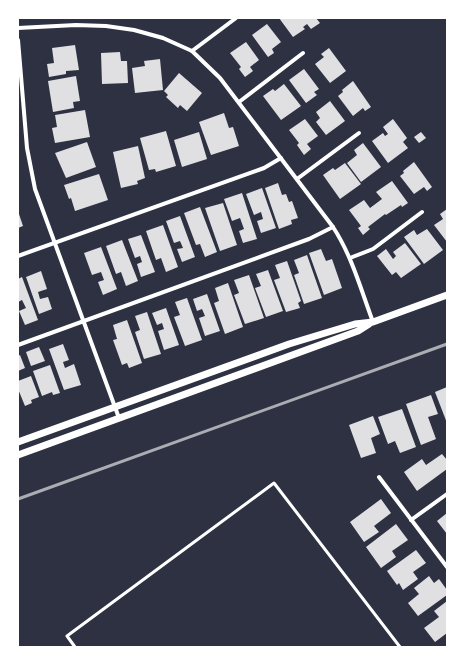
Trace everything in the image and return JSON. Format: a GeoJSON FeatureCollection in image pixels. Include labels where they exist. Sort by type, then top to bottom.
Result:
{"type":"FeatureCollection","features":[{"type":"Feature","properties":{"kind":"street"},"geometry":{"type":"LineString","coordinates":[[192,51],[236,18]]}},
{"type":"Feature","properties":{"kind":"street"},"geometry":{"type":"LineString","coordinates":[[18,28],[76,25],[106,26],[134,30],[156,36],[192,51],[220,78],[333,227],[350,258],[373,322]]}},
{"type":"Feature","properties":{"kind":"street"},"geometry":{"type":"LineString","coordinates":[[18,40],[27,148],[35,189],[119,418]]}},
{"type":"Feature","properties":{"kind":"street"},"geometry":{"type":"LineString","coordinates":[[239,102],[303,53]]}},
{"type":"Feature","properties":{"kind":"street"},"geometry":{"type":"LineString","coordinates":[[297,179],[359,133]]}},
{"type":"Feature","properties":{"kind":"street"},"geometry":{"type":"LineString","coordinates":[[18,256],[264,168],[281,158]]}},
{"type":"Feature","properties":{"kind":"street"},"geometry":{"type":"LineString","coordinates":[[350,258],[373,249],[422,212]]}},
{"type":"Feature","properties":{"kind":"street"},"geometry":{"type":"LineString","coordinates":[[18,345],[309,239],[333,227]]}},
{"type":"Feature","properties":{"kind":"street"},"geometry":{"type":"LineString","coordinates":[[18,455],[358,331],[373,322],[447,295]]}},
{"type":"Feature","properties":{"kind":"street"},"geometry":{"type":"LineString","coordinates":[[18,442],[289,344],[355,324],[373,322]]}},
{"type":"Feature","properties":{"kind":"street"},"geometry":{"type":"LineString","coordinates":[[379,477],[447,566]]}},
{"type":"Feature","properties":{"kind":"street"},"geometry":{"type":"LineString","coordinates":[[411,520],[447,494]]}},
{"type":"Feature","properties":{"kind":"lane"},"geometry":{"type":"LineString","coordinates":[[75,647],[67,636],[274,483],[400,647]]}},
{"type":"Feature","properties":{"kind":"building"},"geometry":{"type":"Polygon","coordinates":[[[279,18],[316,18],[320,23],[311,29],[307,24],[303,27],[305,29],[293,37],[279,18]]]}},
{"type":"Feature","properties":{"kind":"building"},"geometry":{"type":"Polygon","coordinates":[[[267,24],[281,42],[272,49],[274,53],[268,57],[252,35],[267,24]]]}},
{"type":"Feature","properties":{"kind":"building"},"geometry":{"type":"Polygon","coordinates":[[[246,42],[259,60],[250,67],[253,71],[245,77],[239,69],[241,67],[230,53],[246,42]]]}},
{"type":"Feature","properties":{"kind":"building"},"geometry":{"type":"Polygon","coordinates":[[[75,45],[79,70],[66,71],[66,74],[49,77],[47,64],[54,63],[52,48],[75,45]]]}},
{"type":"Feature","properties":{"kind":"building"},"geometry":{"type":"Polygon","coordinates":[[[329,48],[346,71],[330,83],[315,64],[324,57],[321,54],[329,48]]]}},
{"type":"Feature","properties":{"kind":"building"},"geometry":{"type":"Polygon","coordinates":[[[120,52],[121,61],[127,61],[128,83],[102,84],[101,53],[120,52]]]}},
{"type":"Feature","properties":{"kind":"building"},"geometry":{"type":"Polygon","coordinates":[[[160,59],[163,90],[135,93],[132,68],[145,66],[144,61],[160,59]]]}},
{"type":"Feature","properties":{"kind":"building"},"geometry":{"type":"Polygon","coordinates":[[[304,69],[319,89],[314,92],[317,95],[306,103],[289,80],[304,69]]]}},
{"type":"Feature","properties":{"kind":"building"},"geometry":{"type":"Polygon","coordinates":[[[179,73],[202,93],[187,111],[180,105],[178,108],[166,97],[168,95],[164,91],[179,73]]]}},
{"type":"Feature","properties":{"kind":"building"},"geometry":{"type":"Polygon","coordinates":[[[76,76],[80,101],[73,102],[74,108],[53,112],[48,81],[76,76]]]}},
{"type":"Feature","properties":{"kind":"building"},"geometry":{"type":"Polygon","coordinates":[[[353,81],[371,107],[365,111],[363,108],[353,116],[338,96],[343,92],[342,90],[353,81]]]}},
{"type":"Feature","properties":{"kind":"building"},"geometry":{"type":"Polygon","coordinates":[[[284,84],[301,106],[281,120],[263,96],[273,89],[275,91],[284,84]]]}},
{"type":"Feature","properties":{"kind":"building"},"geometry":{"type":"Polygon","coordinates":[[[330,101],[345,121],[326,135],[316,122],[320,118],[316,112],[330,101]]]}},
{"type":"Feature","properties":{"kind":"building"},"geometry":{"type":"Polygon","coordinates":[[[85,110],[90,137],[55,143],[52,128],[57,127],[55,115],[85,110]]]}},
{"type":"Feature","properties":{"kind":"building"},"geometry":{"type":"Polygon","coordinates":[[[224,113],[229,128],[233,127],[239,146],[211,155],[199,122],[224,113]]]}},
{"type":"Feature","properties":{"kind":"building"},"geometry":{"type":"Polygon","coordinates":[[[305,119],[318,136],[307,144],[311,149],[304,155],[297,145],[299,143],[289,130],[305,119]]]}},
{"type":"Feature","properties":{"kind":"building"},"geometry":{"type":"Polygon","coordinates":[[[393,119],[407,138],[403,142],[408,148],[388,163],[372,141],[383,133],[385,136],[388,134],[383,127],[393,119]]]}},
{"type":"Feature","properties":{"kind":"building"},"geometry":{"type":"Polygon","coordinates":[[[166,131],[176,166],[156,172],[155,169],[149,170],[140,138],[166,131]]]}},
{"type":"Feature","properties":{"kind":"building"},"geometry":{"type":"Polygon","coordinates":[[[199,132],[207,159],[182,167],[174,140],[199,132]]]}},
{"type":"Feature","properties":{"kind":"building"},"geometry":{"type":"Polygon","coordinates":[[[421,132],[426,138],[419,143],[414,137],[421,132]]]}},
{"type":"Feature","properties":{"kind":"building"},"geometry":{"type":"Polygon","coordinates":[[[87,142],[96,167],[66,178],[55,153],[87,142]]]}},
{"type":"Feature","properties":{"kind":"building"},"geometry":{"type":"Polygon","coordinates":[[[363,143],[381,167],[361,182],[347,163],[357,155],[354,150],[363,143]]]}},
{"type":"Feature","properties":{"kind":"building"},"geometry":{"type":"Polygon","coordinates":[[[138,146],[145,178],[137,181],[138,184],[121,188],[113,152],[138,146]]]}},
{"type":"Feature","properties":{"kind":"building"},"geometry":{"type":"Polygon","coordinates":[[[414,162],[432,187],[427,191],[424,187],[414,194],[400,176],[404,173],[403,171],[414,162]]]}},
{"type":"Feature","properties":{"kind":"building"},"geometry":{"type":"Polygon","coordinates":[[[345,163],[361,184],[340,199],[323,175],[333,168],[335,170],[345,163]]]}},
{"type":"Feature","properties":{"kind":"building"},"geometry":{"type":"Polygon","coordinates":[[[99,174],[108,200],[75,211],[71,198],[69,199],[64,185],[99,174]]]}},
{"type":"Feature","properties":{"kind":"building"},"geometry":{"type":"Polygon","coordinates":[[[392,181],[408,203],[402,207],[401,205],[386,215],[385,214],[368,227],[370,229],[363,235],[358,228],[361,226],[349,210],[364,200],[370,208],[382,199],[376,192],[392,181]]]}},
{"type":"Feature","properties":{"kind":"building"},"geometry":{"type":"Polygon","coordinates":[[[278,183],[282,195],[286,194],[289,202],[292,201],[298,218],[291,220],[292,224],[279,229],[265,188],[278,183]]]}},
{"type":"Feature","properties":{"kind":"building"},"geometry":{"type":"Polygon","coordinates":[[[262,188],[276,228],[261,233],[257,221],[263,219],[261,212],[254,215],[246,194],[262,188]]]}},
{"type":"Feature","properties":{"kind":"building"},"geometry":{"type":"Polygon","coordinates":[[[242,193],[257,239],[243,243],[239,231],[244,229],[240,218],[232,221],[224,199],[242,193]]]}},
{"type":"Feature","properties":{"kind":"building"},"geometry":{"type":"Polygon","coordinates":[[[223,203],[237,245],[220,251],[205,208],[223,203]]]}},
{"type":"Feature","properties":{"kind":"building"},"geometry":{"type":"Polygon","coordinates":[[[200,207],[217,252],[205,257],[200,244],[196,245],[184,213],[200,207]]]}},
{"type":"Feature","properties":{"kind":"building"},"geometry":{"type":"Polygon","coordinates":[[[447,209],[447,242],[434,225],[443,219],[440,214],[447,209]]]}},
{"type":"Feature","properties":{"kind":"building"},"geometry":{"type":"Polygon","coordinates":[[[18,211],[23,226],[18,228],[18,211]]]}},
{"type":"Feature","properties":{"kind":"building"},"geometry":{"type":"Polygon","coordinates":[[[180,216],[195,257],[182,262],[177,249],[183,248],[180,241],[174,243],[166,221],[180,216]]]}},
{"type":"Feature","properties":{"kind":"building"},"geometry":{"type":"Polygon","coordinates":[[[163,225],[178,267],[166,272],[161,258],[156,260],[146,231],[163,225]]]}},
{"type":"Feature","properties":{"kind":"building"},"geometry":{"type":"Polygon","coordinates":[[[427,229],[443,250],[424,264],[404,237],[414,230],[417,235],[427,229]]]}},
{"type":"Feature","properties":{"kind":"building"},"geometry":{"type":"Polygon","coordinates":[[[141,235],[155,272],[141,277],[137,264],[142,262],[140,256],[135,258],[128,239],[141,235]]]}},
{"type":"Feature","properties":{"kind":"building"},"geometry":{"type":"Polygon","coordinates":[[[122,240],[138,281],[126,286],[121,272],[116,274],[106,246],[122,240]]]}},
{"type":"Feature","properties":{"kind":"building"},"geometry":{"type":"Polygon","coordinates":[[[405,243],[421,264],[401,278],[396,272],[392,275],[377,256],[386,249],[393,259],[396,256],[393,252],[405,243]]]}},
{"type":"Feature","properties":{"kind":"building"},"geometry":{"type":"Polygon","coordinates":[[[101,247],[117,289],[103,295],[98,282],[104,280],[101,272],[92,275],[84,253],[101,247]]]}},
{"type":"Feature","properties":{"kind":"building"},"geometry":{"type":"Polygon","coordinates":[[[321,249],[326,261],[332,259],[342,288],[324,295],[309,253],[321,249]]]}},
{"type":"Feature","properties":{"kind":"building"},"geometry":{"type":"Polygon","coordinates":[[[307,255],[322,298],[304,304],[294,275],[299,273],[294,260],[307,255]]]}},
{"type":"Feature","properties":{"kind":"building"},"geometry":{"type":"Polygon","coordinates":[[[287,261],[301,301],[298,303],[300,308],[286,312],[274,280],[280,278],[275,265],[287,261]]]}},
{"type":"Feature","properties":{"kind":"building"},"geometry":{"type":"Polygon","coordinates":[[[268,270],[283,311],[266,317],[255,288],[261,286],[256,274],[268,270]]]}},
{"type":"Feature","properties":{"kind":"building"},"geometry":{"type":"Polygon","coordinates":[[[41,271],[47,289],[38,292],[40,299],[48,297],[52,309],[39,314],[26,277],[41,271]]]}},
{"type":"Feature","properties":{"kind":"building"},"geometry":{"type":"Polygon","coordinates":[[[249,275],[264,318],[245,324],[234,295],[239,293],[234,280],[249,275]]]}},
{"type":"Feature","properties":{"kind":"building"},"geometry":{"type":"Polygon","coordinates":[[[22,277],[38,320],[25,325],[19,311],[26,308],[22,300],[18,302],[18,279],[22,277]]]}},
{"type":"Feature","properties":{"kind":"building"},"geometry":{"type":"Polygon","coordinates":[[[228,283],[243,327],[225,334],[214,303],[219,301],[215,288],[228,283]]]}},
{"type":"Feature","properties":{"kind":"building"},"geometry":{"type":"Polygon","coordinates":[[[207,294],[220,331],[205,336],[199,318],[205,316],[202,309],[197,311],[193,299],[207,294]]]}},
{"type":"Feature","properties":{"kind":"building"},"geometry":{"type":"Polygon","coordinates":[[[187,298],[202,340],[185,346],[174,317],[180,315],[175,302],[187,298]]]}},
{"type":"Feature","properties":{"kind":"building"},"geometry":{"type":"Polygon","coordinates":[[[166,308],[179,345],[164,350],[158,331],[164,329],[162,323],[157,325],[152,313],[166,308]]]}},
{"type":"Feature","properties":{"kind":"building"},"geometry":{"type":"Polygon","coordinates":[[[147,312],[161,354],[144,359],[135,332],[140,330],[135,316],[147,312]]]}},
{"type":"Feature","properties":{"kind":"building"},"geometry":{"type":"Polygon","coordinates":[[[127,320],[142,363],[129,368],[127,363],[122,365],[113,340],[117,339],[113,325],[127,320]]]}},
{"type":"Feature","properties":{"kind":"building"},"geometry":{"type":"Polygon","coordinates":[[[63,344],[69,360],[63,362],[65,368],[74,364],[81,385],[64,390],[49,349],[63,344]]]}},
{"type":"Feature","properties":{"kind":"building"},"geometry":{"type":"Polygon","coordinates":[[[39,347],[45,361],[31,366],[26,352],[39,347]]]}},
{"type":"Feature","properties":{"kind":"building"},"geometry":{"type":"Polygon","coordinates":[[[20,355],[25,368],[18,371],[18,356],[20,355]]]}},
{"type":"Feature","properties":{"kind":"building"},"geometry":{"type":"Polygon","coordinates":[[[50,365],[60,393],[53,395],[52,392],[42,396],[33,371],[50,365]]]}},
{"type":"Feature","properties":{"kind":"building"},"geometry":{"type":"Polygon","coordinates":[[[31,376],[39,397],[31,400],[32,403],[25,406],[18,389],[18,381],[31,376]]]}},
{"type":"Feature","properties":{"kind":"building"},"geometry":{"type":"Polygon","coordinates":[[[447,387],[447,423],[435,392],[447,387]]]}},
{"type":"Feature","properties":{"kind":"building"},"geometry":{"type":"Polygon","coordinates":[[[431,395],[438,414],[428,417],[436,439],[421,445],[406,404],[431,395]]]}},
{"type":"Feature","properties":{"kind":"building"},"geometry":{"type":"Polygon","coordinates":[[[402,409],[416,447],[400,453],[395,441],[388,444],[378,417],[402,409]]]}},
{"type":"Feature","properties":{"kind":"building"},"geometry":{"type":"Polygon","coordinates":[[[373,416],[380,434],[371,438],[376,453],[361,458],[349,425],[373,416]]]}},
{"type":"Feature","properties":{"kind":"building"},"geometry":{"type":"Polygon","coordinates":[[[442,454],[447,460],[447,469],[417,491],[404,472],[422,459],[426,465],[442,454]]]}},
{"type":"Feature","properties":{"kind":"building"},"geometry":{"type":"Polygon","coordinates":[[[381,499],[391,513],[374,526],[379,532],[364,542],[350,522],[381,499]]]}},
{"type":"Feature","properties":{"kind":"building"},"geometry":{"type":"Polygon","coordinates":[[[447,513],[447,534],[437,521],[447,513]]]}},
{"type":"Feature","properties":{"kind":"building"},"geometry":{"type":"Polygon","coordinates":[[[396,524],[408,540],[392,551],[396,557],[381,568],[366,547],[396,524]]]}},
{"type":"Feature","properties":{"kind":"building"},"geometry":{"type":"Polygon","coordinates":[[[416,550],[426,563],[413,572],[418,579],[403,590],[399,583],[397,585],[387,571],[416,550]]]}},
{"type":"Feature","properties":{"kind":"building"},"geometry":{"type":"Polygon","coordinates":[[[429,576],[434,583],[439,579],[447,590],[447,595],[418,616],[408,603],[419,594],[414,588],[429,576]]]}},
{"type":"Feature","properties":{"kind":"building"},"geometry":{"type":"Polygon","coordinates":[[[447,601],[447,633],[435,642],[424,628],[439,617],[434,611],[447,601]]]}},
{"type":"Feature","properties":{"kind":"railway"},"geometry":{"type":"LineString","coordinates":[[18,499],[447,344]]}}]}
